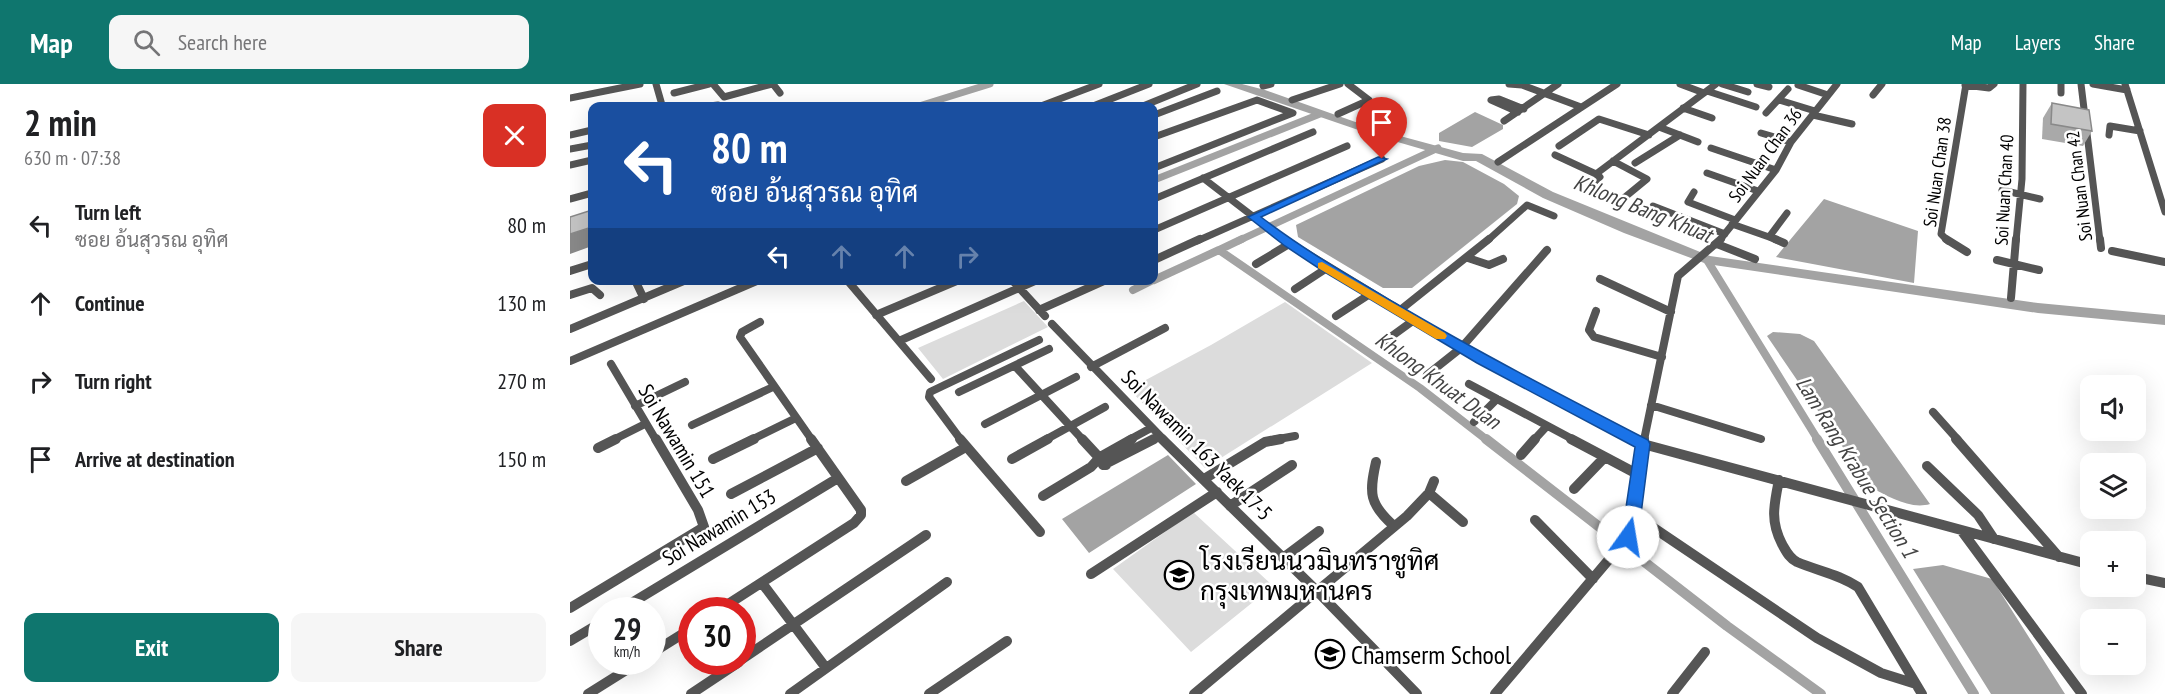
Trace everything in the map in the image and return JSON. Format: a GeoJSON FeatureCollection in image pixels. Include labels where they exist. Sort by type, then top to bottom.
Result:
{"type":"FeatureCollection","features":[{"type":"Feature","properties":{"kind":"street"},"geometry":{"type":"LineString","coordinates":[[570,98],[640,84]]}},
{"type":"Feature","properties":{"kind":"street"},"geometry":{"type":"LineString","coordinates":[[656,84],[661,102]]}},
{"type":"Feature","properties":{"kind":"street"},"geometry":{"type":"LineString","coordinates":[[674,93],[711,84],[722,96],[737,96],[772,84],[780,93]]}},
{"type":"Feature","properties":{"kind":"street"},"geometry":{"type":"LineString","coordinates":[[1052,102],[1099,84]]}},
{"type":"Feature","properties":{"kind":"street"},"geometry":{"type":"LineString","coordinates":[[1103,102],[1149,84]]}},
{"type":"Feature","properties":{"kind":"street"},"geometry":{"type":"LineString","coordinates":[[1153,102],[1197,84]]}},
{"type":"Feature","properties":{"kind":"street"},"geometry":{"type":"LineString","coordinates":[[1263,87],[1271,84]]}},
{"type":"Feature","properties":{"kind":"street"},"geometry":{"type":"LineString","coordinates":[[1327,84],[1290,98],[1340,84]]}},
{"type":"Feature","properties":{"kind":"street"},"geometry":{"type":"LineString","coordinates":[[1338,114],[1368,100],[1348,84]]}},
{"type":"Feature","properties":{"kind":"street"},"geometry":{"type":"LineString","coordinates":[[1509,84],[1523,85],[1581,108]]}},
{"type":"Feature","properties":{"kind":"street"},"geometry":{"type":"LineString","coordinates":[[1504,121],[1558,84]]}},
{"type":"Feature","properties":{"kind":"street"},"geometry":{"type":"LineString","coordinates":[[1498,162],[1617,84]]}},
{"type":"Feature","properties":{"kind":"street"},"geometry":{"type":"LineString","coordinates":[[1680,84],[1756,107]]}},
{"type":"Feature","properties":{"kind":"street"},"geometry":{"type":"LineString","coordinates":[[1596,174],[1716,84]]}},
{"type":"Feature","properties":{"kind":"street"},"geometry":{"type":"LineString","coordinates":[[1722,84],[1748,92]]}},
{"type":"Feature","properties":{"kind":"street"},"geometry":{"type":"LineString","coordinates":[[1757,84],[1769,87]]}},
{"type":"Feature","properties":{"kind":"street","name":"Soi Nuan Chan 36"},"geometry":{"type":"LineString","coordinates":[[1593,579],[1628,537],[1643,444],[1678,276],[1725,234],[1776,170],[1791,142],[1834,84]]}},
{"type":"Feature","properties":{"kind":"street"},"geometry":{"type":"LineString","coordinates":[[1874,95],[1881,84]]}},
{"type":"Feature","properties":{"kind":"street"},"geometry":{"type":"LineString","coordinates":[[1966,84],[1989,88],[1994,84]]}},
{"type":"Feature","properties":{"kind":"street","name":"Soi Nuan Chan 38"},"geometry":{"type":"LineString","coordinates":[[1966,84],[1941,234],[1949,242],[1967,252]]}},
{"type":"Feature","properties":{"kind":"street","name":"Soi Nuan Chan 40"},"geometry":{"type":"LineString","coordinates":[[2011,298],[2021,194],[2023,84]]}},
{"type":"Feature","properties":{"kind":"street"},"geometry":{"type":"LineString","coordinates":[[2061,84],[2061,93]]}},
{"type":"Feature","properties":{"kind":"street","name":"Soi Nuan Chan 42"},"geometry":{"type":"LineString","coordinates":[[2081,84],[2101,248]]}},
{"type":"Feature","properties":{"kind":"street"},"geometry":{"type":"LineString","coordinates":[[2092,84],[2126,87],[2165,212]]}},
{"type":"Feature","properties":{"kind":"street"},"geometry":{"type":"LineString","coordinates":[[1798,85],[1828,95]]}},
{"type":"Feature","properties":{"kind":"street"},"geometry":{"type":"LineString","coordinates":[[1766,113],[1788,90]]}},
{"type":"Feature","properties":{"kind":"street"},"geometry":{"type":"LineString","coordinates":[[1158,113],[1217,91]]}},
{"type":"Feature","properties":{"kind":"street"},"geometry":{"type":"LineString","coordinates":[[1158,136],[1257,100],[1293,113],[1158,166]]}},
{"type":"Feature","properties":{"kind":"street"},"geometry":{"type":"LineString","coordinates":[[1779,100],[1852,124]]}},
{"type":"Feature","properties":{"kind":"street"},"geometry":{"type":"LineString","coordinates":[[1683,108],[1712,118]]}},
{"type":"Feature","properties":{"kind":"street"},"geometry":{"type":"LineString","coordinates":[[1559,146],[1599,119],[1649,135]]}},
{"type":"Feature","properties":{"kind":"street"},"geometry":{"type":"LineString","coordinates":[[2109,135],[2110,126],[2140,131]]}},
{"type":"Feature","properties":{"kind":"street"},"geometry":{"type":"LineString","coordinates":[[1659,127],[1698,142]]}},
{"type":"Feature","properties":{"kind":"street"},"geometry":{"type":"LineString","coordinates":[[570,135],[588,131]]}},
{"type":"Feature","properties":{"kind":"street"},"geometry":{"type":"LineString","coordinates":[[1158,197],[1313,132]]}},
{"type":"Feature","properties":{"kind":"street"},"geometry":{"type":"LineString","coordinates":[[1761,133],[1791,142]]}},
{"type":"Feature","properties":{"kind":"street"},"geometry":{"type":"LineString","coordinates":[[1635,163],[1680,135]]}},
{"type":"Feature","properties":{"kind":"street"},"geometry":{"type":"LineString","coordinates":[[570,149],[588,146]]}},
{"type":"Feature","properties":{"kind":"street"},"geometry":{"type":"LineString","coordinates":[[1158,228],[1347,146]]}},
{"type":"Feature","properties":{"kind":"street"},"geometry":{"type":"LineString","coordinates":[[1631,148],[1648,155]]}},
{"type":"Feature","properties":{"kind":"street"},"geometry":{"type":"LineString","coordinates":[[1711,148],[1776,170]]}},
{"type":"Feature","properties":{"kind":"street"},"geometry":{"type":"LineString","coordinates":[[1555,154],[1600,177],[1591,185]]}},
{"type":"Feature","properties":{"kind":"street"},"geometry":{"type":"LineString","coordinates":[[1158,258],[1382,159]]}},
{"type":"Feature","properties":{"kind":"street"},"geometry":{"type":"LineString","coordinates":[[570,165],[588,161]]}},
{"type":"Feature","properties":{"kind":"street"},"geometry":{"type":"LineString","coordinates":[[1613,161],[1647,179],[1619,202]]}},
{"type":"Feature","properties":{"kind":"street"},"geometry":{"type":"LineString","coordinates":[[1707,173],[1758,192]]}},
{"type":"Feature","properties":{"kind":"street"},"geometry":{"type":"LineString","coordinates":[[1203,178],[1289,244],[1370,294],[1482,360],[1643,444],[2080,562]]}},
{"type":"Feature","properties":{"kind":"street"},"geometry":{"type":"LineString","coordinates":[[2002,190],[2040,199]]}},
{"type":"Feature","properties":{"kind":"street"},"geometry":{"type":"LineString","coordinates":[[1694,192],[1688,202],[1784,243]]}},
{"type":"Feature","properties":{"kind":"street"},"geometry":{"type":"LineString","coordinates":[[570,199],[588,194]]}},
{"type":"Feature","properties":{"kind":"street"},"geometry":{"type":"LineString","coordinates":[[1399,311],[1468,258],[1527,205],[1554,216]]}},
{"type":"Feature","properties":{"kind":"street"},"geometry":{"type":"LineString","coordinates":[[1653,206],[1725,234]]}},
{"type":"Feature","properties":{"kind":"street"},"geometry":{"type":"LineString","coordinates":[[1768,237],[1787,213]]}},
{"type":"Feature","properties":{"kind":"street"},"geometry":{"type":"LineString","coordinates":[[1256,264],[1289,244]]}},
{"type":"Feature","properties":{"kind":"street"},"geometry":{"type":"LineString","coordinates":[[1716,244],[1755,259]]}},
{"type":"Feature","properties":{"kind":"street"},"geometry":{"type":"LineString","coordinates":[[1427,375],[1461,348],[1547,250]]}},
{"type":"Feature","properties":{"kind":"street"},"geometry":{"type":"LineString","coordinates":[[2112,251],[2165,262]]}},
{"type":"Feature","properties":{"kind":"street"},"geometry":{"type":"LineString","coordinates":[[1468,258],[1489,265],[1503,259]]}},
{"type":"Feature","properties":{"kind":"street"},"geometry":{"type":"LineString","coordinates":[[1997,260],[2039,270]]}},
{"type":"Feature","properties":{"kind":"street"},"geometry":{"type":"LineString","coordinates":[[570,271],[588,265]]}},
{"type":"Feature","properties":{"kind":"street"},"geometry":{"type":"LineString","coordinates":[[1295,289],[1327,268]]}},
{"type":"Feature","properties":{"kind":"street"},"geometry":{"type":"LineString","coordinates":[[1600,279],[1671,312]]}},
{"type":"Feature","properties":{"kind":"street"},"geometry":{"type":"LineString","coordinates":[[637,285],[644,299]]}},
{"type":"Feature","properties":{"kind":"street"},"geometry":{"type":"LineString","coordinates":[[570,329],[675,285]]}},
{"type":"Feature","properties":{"kind":"street"},"geometry":{"type":"LineString","coordinates":[[570,361],[747,285]]}},
{"type":"Feature","properties":{"kind":"street"},"geometry":{"type":"LineString","coordinates":[[851,285],[931,379]]}},
{"type":"Feature","properties":{"kind":"street"},"geometry":{"type":"LineString","coordinates":[[876,315],[947,285]]}},
{"type":"Feature","properties":{"kind":"street","name":"Soi Nawamin 163 Yaek 17-5"},"geometry":{"type":"LineString","coordinates":[[1016,285],[1150,428],[1317,591],[1417,694]]}},
{"type":"Feature","properties":{"kind":"street"},"geometry":{"type":"LineString","coordinates":[[899,341],[1025,285]]}},
{"type":"Feature","properties":{"kind":"street"},"geometry":{"type":"LineString","coordinates":[[1045,317],[1098,285]]}},
{"type":"Feature","properties":{"kind":"street"},"geometry":{"type":"LineString","coordinates":[[570,295],[592,288],[600,295]]}},
{"type":"Feature","properties":{"kind":"street"},"geometry":{"type":"LineString","coordinates":[[1336,316],[1370,294]]}},
{"type":"Feature","properties":{"kind":"street"},"geometry":{"type":"LineString","coordinates":[[1596,311],[1589,330],[1594,337],[1662,357]]}},
{"type":"Feature","properties":{"kind":"street"},"geometry":{"type":"LineString","coordinates":[[1381,344],[1414,320]]}},
{"type":"Feature","properties":{"kind":"street"},"geometry":{"type":"LineString","coordinates":[[740,597],[859,518],[861,510],[740,337],[742,332],[760,322]]}},
{"type":"Feature","properties":{"kind":"street"},"geometry":{"type":"LineString","coordinates":[[1091,367],[1165,328]]}},
{"type":"Feature","properties":{"kind":"street"},"geometry":{"type":"LineString","coordinates":[[1039,340],[930,392],[930,401],[966,447],[1040,532]]}},
{"type":"Feature","properties":{"kind":"street"},"geometry":{"type":"LineString","coordinates":[[959,392],[1049,349]]}},
{"type":"Feature","properties":{"kind":"street","name":"Soi Nawamin 151"},"geometry":{"type":"LineString","coordinates":[[570,608],[704,527],[698,510],[611,364]]}},
{"type":"Feature","properties":{"kind":"street"},"geometry":{"type":"LineString","coordinates":[[1015,366],[1103,461]]}},
{"type":"Feature","properties":{"kind":"street"},"geometry":{"type":"LineString","coordinates":[[985,424],[1076,377]]}},
{"type":"Feature","properties":{"kind":"street"},"geometry":{"type":"LineString","coordinates":[[635,406],[685,382]]}},
{"type":"Feature","properties":{"kind":"street"},"geometry":{"type":"LineString","coordinates":[[1469,384],[1639,475]]}},
{"type":"Feature","properties":{"kind":"street"},"geometry":{"type":"LineString","coordinates":[[692,426],[773,387]]}},
{"type":"Feature","properties":{"kind":"street"},"geometry":{"type":"LineString","coordinates":[[1474,422],[1497,399]]}},
{"type":"Feature","properties":{"kind":"street"},"geometry":{"type":"LineString","coordinates":[[1651,405],[1761,439]]}},
{"type":"Feature","properties":{"kind":"street"},"geometry":{"type":"LineString","coordinates":[[1012,459],[1105,407]]}},
{"type":"Feature","properties":{"kind":"street"},"geometry":{"type":"LineString","coordinates":[[1933,412],[2059,557]]}},
{"type":"Feature","properties":{"kind":"street"},"geometry":{"type":"LineString","coordinates":[[713,459],[796,418]]}},
{"type":"Feature","properties":{"kind":"street"},"geometry":{"type":"LineString","coordinates":[[598,448],[645,424]]}},
{"type":"Feature","properties":{"kind":"street"},"geometry":{"type":"LineString","coordinates":[[1521,455],[1546,427]]}},
{"type":"Feature","properties":{"kind":"street"},"geometry":{"type":"LineString","coordinates":[[1103,461],[1150,428]]}},
{"type":"Feature","properties":{"kind":"street"},"geometry":{"type":"LineString","coordinates":[[1043,496],[1091,467],[1159,436]]}},
{"type":"Feature","properties":{"kind":"street"},"geometry":{"type":"LineString","coordinates":[[1204,479],[1265,442],[1295,436]]}},
{"type":"Feature","properties":{"kind":"street"},"geometry":{"type":"LineString","coordinates":[[906,481],[966,447]]}},
{"type":"Feature","properties":{"kind":"street"},"geometry":{"type":"LineString","coordinates":[[731,494],[818,448]]}},
{"type":"Feature","properties":{"kind":"street"},"geometry":{"type":"LineString","coordinates":[[1574,489],[1604,458]]}},
{"type":"Feature","properties":{"kind":"street"},"geometry":{"type":"LineString","coordinates":[[1376,462],[1371,485],[1372,505],[1394,526]]}},
{"type":"Feature","properties":{"kind":"street"},"geometry":{"type":"LineString","coordinates":[[1230,506],[1292,465]]}},
{"type":"Feature","properties":{"kind":"street"},"geometry":{"type":"LineString","coordinates":[[1928,466],[1978,515],[1994,539]]}},
{"type":"Feature","properties":{"kind":"street","name":"Soi Nawamin 153"},"geometry":{"type":"LineString","coordinates":[[641,597],[838,478]]}},
{"type":"Feature","properties":{"kind":"street"},"geometry":{"type":"LineString","coordinates":[[1779,480],[1775,499],[1774,528],[1788,555],[1795,561],[1845,578],[1858,587],[1918,689]]}},
{"type":"Feature","properties":{"kind":"street"},"geometry":{"type":"LineString","coordinates":[[1194,694],[1407,516],[1429,493],[1434,481]]}},
{"type":"Feature","properties":{"kind":"street"},"geometry":{"type":"LineString","coordinates":[[1091,574],[1216,492]]}},
{"type":"Feature","properties":{"kind":"street"},"geometry":{"type":"LineString","coordinates":[[1429,493],[1463,522]]}},
{"type":"Feature","properties":{"kind":"street"},"geometry":{"type":"LineString","coordinates":[[1633,514],[1817,638],[1881,673],[1918,689]]}},
{"type":"Feature","properties":{"kind":"street"},"geometry":{"type":"LineString","coordinates":[[1495,694],[1593,579],[1535,520]]}},
{"type":"Feature","properties":{"kind":"street"},"geometry":{"type":"LineString","coordinates":[[1961,530],[2082,694]]}},
{"type":"Feature","properties":{"kind":"street"},"geometry":{"type":"LineString","coordinates":[[1283,558],[1319,531]]}},
{"type":"Feature","properties":{"kind":"street"},"geometry":{"type":"LineString","coordinates":[[756,650],[926,535]]}},
{"type":"Feature","properties":{"kind":"street"},"geometry":{"type":"LineString","coordinates":[[2146,579],[2165,583]]}},
{"type":"Feature","properties":{"kind":"street"},"geometry":{"type":"LineString","coordinates":[[790,694],[947,582]]}},
{"type":"Feature","properties":{"kind":"street"},"geometry":{"type":"LineString","coordinates":[[762,583],[792,626],[826,668]]}},
{"type":"Feature","properties":{"kind":"street"},"geometry":{"type":"LineString","coordinates":[[570,641],[588,630]]}},
{"type":"Feature","properties":{"kind":"street"},"geometry":{"type":"LineString","coordinates":[[929,694],[1007,641]]}},
{"type":"Feature","properties":{"kind":"street"},"geometry":{"type":"LineString","coordinates":[[1672,694],[1705,652]]}},
{"type":"Feature","properties":{"kind":"street"},"geometry":{"type":"LineString","coordinates":[[588,694],[618,675]]}},
{"type":"Feature","properties":{"kind":"street"},"geometry":{"type":"LineString","coordinates":[[691,694],[719,675]]}},
{"type":"Feature","properties":{"kind":"shaded area"},"geometry":{"type":"Polygon","coordinates":[[[1024,301],[1048,327],[943,379],[918,348],[1024,301]]]}},
{"type":"Feature","properties":{"kind":"shaded area"},"geometry":{"type":"Polygon","coordinates":[[[1285,302],[1372,363],[1205,468],[1129,389],[1285,302]]]}},
{"type":"Feature","properties":{"kind":"shaded area"},"geometry":{"type":"Polygon","coordinates":[[[1193,512],[1273,586],[1191,652],[1113,569],[1193,512]]]}},
{"type":"Feature","properties":{"kind":"water"},"geometry":{"type":"Polygon","coordinates":[[[1475,112],[1503,125],[1503,129],[1472,147],[1439,141],[1439,133],[1475,112]]]}},
{"type":"Feature","properties":{"kind":"water"},"geometry":{"type":"Polygon","coordinates":[[[1445,160],[1463,162],[1504,184],[1519,196],[1517,204],[1412,288],[1383,288],[1298,237],[1296,225],[1419,166],[1445,160]]]}},
{"type":"Feature","properties":{"kind":"water"},"geometry":{"type":"Polygon","coordinates":[[[1824,199],[1918,231],[1914,283],[1776,257],[1824,199]]]}},
{"type":"Feature","properties":{"kind":"water"},"geometry":{"type":"Polygon","coordinates":[[[1773,332],[1800,334],[1814,341],[1930,504],[1907,504],[1870,487],[1767,336],[1773,332]]]}},
{"type":"Feature","properties":{"kind":"water"},"geometry":{"type":"Polygon","coordinates":[[[1168,455],[1196,484],[1089,553],[1062,519],[1168,455]]]}},
{"type":"Feature","properties":{"kind":"water"},"geometry":{"type":"Polygon","coordinates":[[[1943,565],[1992,579],[2065,694],[1991,694],[1913,569],[1943,565]]]}},
{"type":"Feature","properties":{"kind":"building"},"geometry":{"type":"Polygon","coordinates":[[[2052,103],[2089,110],[2092,131],[2051,124],[2052,103]]]}},
{"type":"Feature","properties":{"kind":"building"},"geometry":{"type":"Polygon","coordinates":[[[588,211],[588,228],[570,234],[570,217],[588,211]]]}},
{"type":"Feature","properties":{"kind":"waterway"},"geometry":{"type":"LineString","coordinates":[[932,102],[990,84]]}},
{"type":"Feature","properties":{"kind":"waterway","name":"Khlong Bang Khuat"},"geometry":{"type":"LineString","coordinates":[[1229,84],[1261,92],[1374,132],[1463,157],[1478,157],[1548,195],[1707,260],[2038,308],[2165,320]]}},
{"type":"Feature","properties":{"kind":"waterway"},"geometry":{"type":"LineString","coordinates":[[1158,178],[1320,114]]}},
{"type":"Feature","properties":{"kind":"waterway","name":"Khlong Khuat Duan"},"geometry":{"type":"LineString","coordinates":[[1238,241],[1438,148]]}},
{"type":"Feature","properties":{"kind":"waterway","name":"Khlong Khuat Duan"},"geometry":{"type":"LineString","coordinates":[[1219,250],[1242,239]]}},
{"type":"Feature","properties":{"kind":"waterway"},"geometry":{"type":"LineString","coordinates":[[1158,278],[1219,250]]}},
{"type":"Feature","properties":{"kind":"waterway","name":"Khlong Khuat Duan"},"geometry":{"type":"LineString","coordinates":[[1219,250],[1420,388],[1487,440]]}},
{"type":"Feature","properties":{"kind":"waterway","name":"Lam Rang Krabue Section 1"},"geometry":{"type":"LineString","coordinates":[[1707,260],[1818,440]]}},
{"type":"Feature","properties":{"kind":"waterway"},"geometry":{"type":"LineString","coordinates":[[1133,290],[1143,285]]}},
{"type":"Feature","properties":{"kind":"waterway","name":"Khlong Khuat Duan"},"geometry":{"type":"LineString","coordinates":[[1486,439],[1727,626],[1821,694]]}},
{"type":"Feature","properties":{"kind":"waterway","name":"Lam Rang Krabue Section 1"},"geometry":{"type":"LineString","coordinates":[[1817,439],[1974,694]]}},
{"type":"Feature","properties":{"kind":"slow traffic"},"geometry":{"type":"LineString","coordinates":[[1322,265],[1440,336]]}},
{"type":"Feature","properties":{"kind":"place","name":"โรงเรียนนวมินทราชูทิศ กรุงเทพมหานคร"},"geometry":{"type":"Point","coordinates":[1179,575]}},
{"type":"Feature","properties":{"kind":"place","name":"Chamserm School"},"geometry":{"type":"Point","coordinates":[1330,654]}},
{"type":"Feature","properties":{"kind":"route"},"geometry":{"type":"LineString","coordinates":[[1382,159],[1254,217],[1289,244],[1327,268],[1482,360],[1643,444],[1628,537]]}}]}
